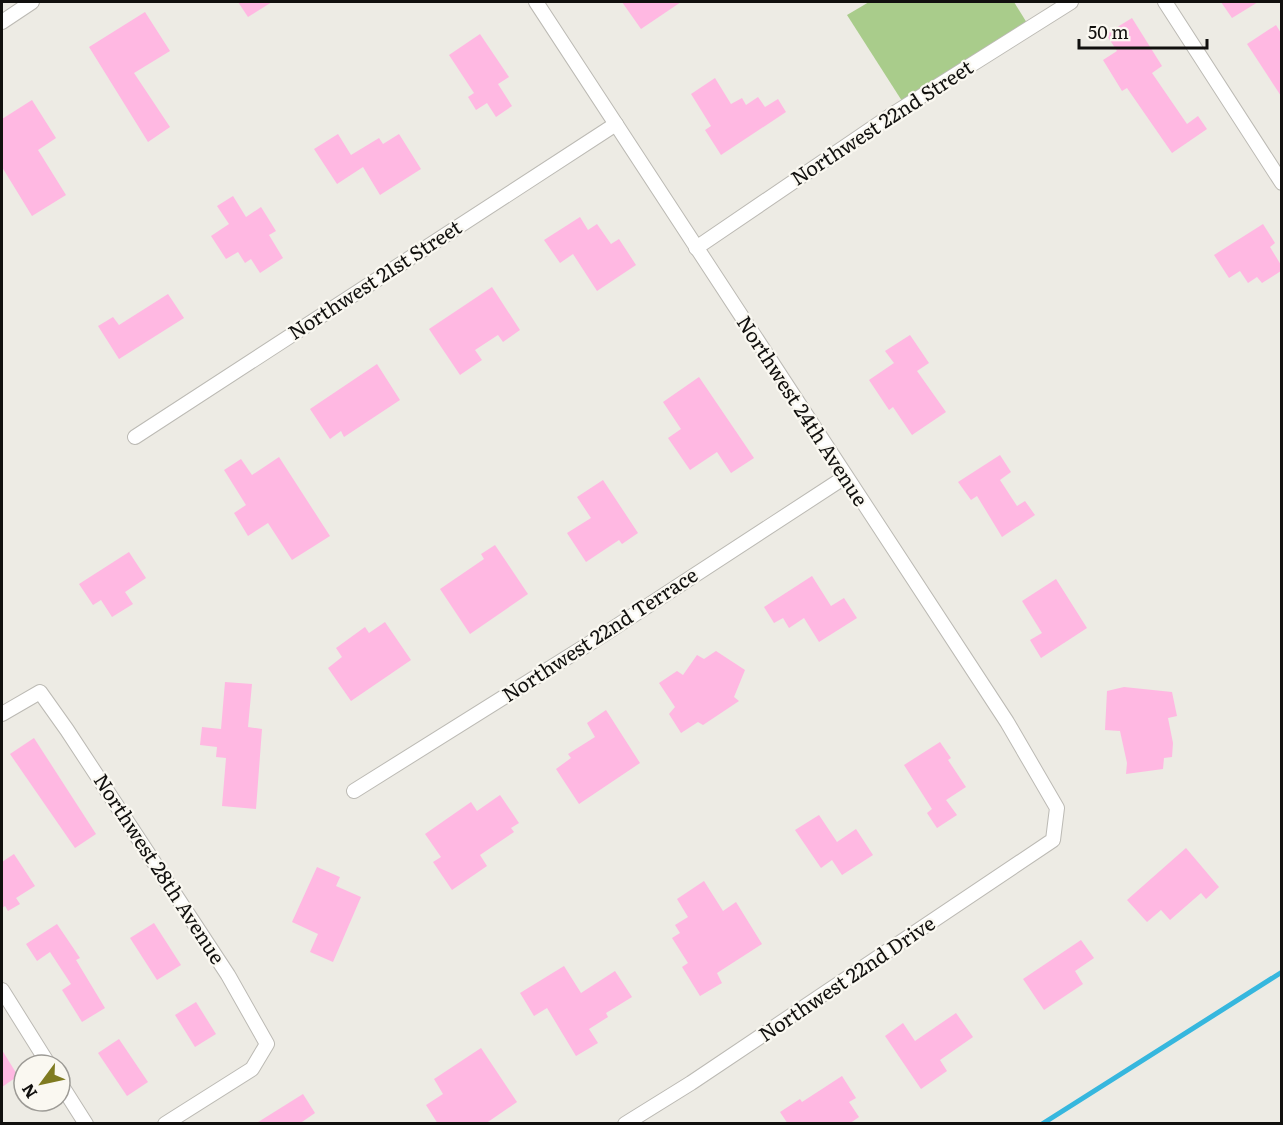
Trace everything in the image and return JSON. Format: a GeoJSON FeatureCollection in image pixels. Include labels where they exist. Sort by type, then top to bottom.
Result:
{"type":"FeatureCollection","features":[{"type":"Feature","properties":{"kind":"street"},"geometry":{"type":"LineString","coordinates":[[2,22],[32,2]]}},
{"type":"Feature","properties":{"kind":"street","name":"Northwest 24th Avenue"},"geometry":{"type":"LineString","coordinates":[[536,2],[1007,722],[1057,808],[1055,824]]}},
{"type":"Feature","properties":{"kind":"street","name":"Northwest 22nd Street"},"geometry":{"type":"LineString","coordinates":[[696,248],[894,113],[1071,2]]}},
{"type":"Feature","properties":{"kind":"street"},"geometry":{"type":"LineString","coordinates":[[1165,2],[1281,183]]}},
{"type":"Feature","properties":{"kind":"street","name":"Northwest 21st Street"},"geometry":{"type":"LineString","coordinates":[[135,437],[616,124]]}},
{"type":"Feature","properties":{"kind":"street","name":"Northwest 22nd Terrace"},"geometry":{"type":"LineString","coordinates":[[354,792],[603,635],[845,477]]}},
{"type":"Feature","properties":{"kind":"street","name":"Northwest 28th Avenue"},"geometry":{"type":"LineString","coordinates":[[2,714],[38,693],[67,729],[228,975],[267,1044],[252,1068],[165,1124]]}},
{"type":"Feature","properties":{"kind":"street","name":"Northwest 22nd Drive"},"geometry":{"type":"LineString","coordinates":[[625,1124],[691,1083],[1026,859],[1053,840],[1055,824]]}},
{"type":"Feature","properties":{"kind":"street"},"geometry":{"type":"LineString","coordinates":[[2,990],[41,1053]]}},
{"type":"Feature","properties":{"kind":"street"},"geometry":{"type":"LineString","coordinates":[[72,1102],[86,1124]]}},
{"type":"Feature","properties":{"kind":"green space"},"geometry":{"type":"Polygon","coordinates":[[[869,2],[1014,2],[1027,23],[902,101],[847,15],[869,2]]]}},
{"type":"Feature","properties":{"kind":"building"},"geometry":{"type":"Polygon","coordinates":[[[238,2],[272,2],[248,17],[238,2]]]}},
{"type":"Feature","properties":{"kind":"building"},"geometry":{"type":"Polygon","coordinates":[[[622,2],[681,2],[641,29],[622,2]]]}},
{"type":"Feature","properties":{"kind":"building"},"geometry":{"type":"Polygon","coordinates":[[[1221,2],[1258,2],[1232,18],[1221,2]]]}},
{"type":"Feature","properties":{"kind":"building"},"geometry":{"type":"Polygon","coordinates":[[[145,12],[170,51],[134,73],[170,127],[148,142],[89,47],[145,12]]]}},
{"type":"Feature","properties":{"kind":"building"},"geometry":{"type":"Polygon","coordinates":[[[1132,18],[1162,66],[1152,73],[1187,124],[1198,116],[1207,129],[1172,153],[1127,88],[1122,91],[1103,60],[1117,51],[1106,34],[1132,18]]]}},
{"type":"Feature","properties":{"kind":"building"},"geometry":{"type":"Polygon","coordinates":[[[1276,25],[1281,33],[1281,96],[1247,44],[1276,25]]]}},
{"type":"Feature","properties":{"kind":"building"},"geometry":{"type":"Polygon","coordinates":[[[480,34],[509,77],[498,84],[512,106],[496,117],[487,103],[476,110],[468,97],[474,93],[449,55],[480,34]]]}},
{"type":"Feature","properties":{"kind":"building"},"geometry":{"type":"Polygon","coordinates":[[[715,78],[731,104],[742,98],[746,105],[758,97],[765,107],[778,99],[786,112],[721,155],[705,130],[711,126],[691,94],[715,78]]]}},
{"type":"Feature","properties":{"kind":"building"},"geometry":{"type":"Polygon","coordinates":[[[32,100],[56,138],[38,150],[66,195],[32,216],[2,167],[2,119],[32,100]]]}},
{"type":"Feature","properties":{"kind":"building"},"geometry":{"type":"Polygon","coordinates":[[[338,134],[351,155],[379,138],[383,144],[399,134],[421,169],[380,195],[363,167],[337,184],[314,149],[338,134]]]}},
{"type":"Feature","properties":{"kind":"building"},"geometry":{"type":"Polygon","coordinates":[[[233,196],[246,217],[261,207],[276,231],[269,235],[283,258],[260,273],[251,259],[245,263],[238,252],[226,259],[211,236],[229,224],[217,206],[233,196]]]}},
{"type":"Feature","properties":{"kind":"building"},"geometry":{"type":"Polygon","coordinates":[[[580,217],[588,230],[597,224],[611,244],[619,239],[636,265],[597,291],[573,254],[560,263],[544,240],[580,217]]]}},
{"type":"Feature","properties":{"kind":"building"},"geometry":{"type":"Polygon","coordinates":[[[1263,224],[1275,243],[1270,247],[1281,265],[1281,271],[1262,283],[1257,277],[1248,283],[1240,271],[1229,278],[1214,255],[1263,224]]]}},
{"type":"Feature","properties":{"kind":"building"},"geometry":{"type":"Polygon","coordinates":[[[492,287],[520,330],[503,342],[498,335],[475,350],[482,360],[460,375],[429,329],[492,287]]]}},
{"type":"Feature","properties":{"kind":"building"},"geometry":{"type":"Polygon","coordinates":[[[168,294],[184,318],[119,359],[98,326],[113,317],[119,325],[168,294]]]}},
{"type":"Feature","properties":{"kind":"building"},"geometry":{"type":"Polygon","coordinates":[[[910,335],[929,363],[917,371],[946,412],[912,435],[893,407],[889,410],[869,380],[894,363],[885,351],[910,335]]]}},
{"type":"Feature","properties":{"kind":"building"},"geometry":{"type":"Polygon","coordinates":[[[377,364],[400,400],[344,437],[341,431],[330,439],[310,409],[377,364]]]}},
{"type":"Feature","properties":{"kind":"building"},"geometry":{"type":"Polygon","coordinates":[[[699,377],[754,458],[731,473],[717,452],[690,470],[668,438],[681,429],[663,402],[699,377]]]}},
{"type":"Feature","properties":{"kind":"building"},"geometry":{"type":"Polygon","coordinates":[[[1000,455],[1011,472],[1000,480],[1017,506],[1025,501],[1035,515],[1002,537],[977,496],[971,500],[958,482],[1000,455]]]}},
{"type":"Feature","properties":{"kind":"building"},"geometry":{"type":"Polygon","coordinates":[[[279,457],[330,536],[292,560],[268,523],[248,536],[234,513],[246,505],[224,470],[241,459],[252,475],[279,457]]]}},
{"type":"Feature","properties":{"kind":"building"},"geometry":{"type":"Polygon","coordinates":[[[603,480],[638,533],[622,544],[619,540],[586,562],[567,533],[591,518],[577,497],[603,480]]]}},
{"type":"Feature","properties":{"kind":"building"},"geometry":{"type":"Polygon","coordinates":[[[495,545],[528,594],[470,634],[440,589],[484,559],[481,554],[495,545]]]}},
{"type":"Feature","properties":{"kind":"building"},"geometry":{"type":"Polygon","coordinates":[[[129,552],[146,578],[125,592],[133,604],[112,617],[101,600],[93,605],[79,584],[129,552]]]}},
{"type":"Feature","properties":{"kind":"building"},"geometry":{"type":"Polygon","coordinates":[[[812,576],[831,606],[844,598],[857,618],[819,642],[804,618],[789,628],[783,618],[774,623],[764,607],[812,576]]]}},
{"type":"Feature","properties":{"kind":"building"},"geometry":{"type":"Polygon","coordinates":[[[1056,579],[1087,628],[1041,658],[1030,640],[1042,633],[1022,601],[1056,579]]]}},
{"type":"Feature","properties":{"kind":"building"},"geometry":{"type":"Polygon","coordinates":[[[385,622],[411,660],[351,701],[328,668],[342,657],[336,648],[365,627],[369,633],[385,622]]]}},
{"type":"Feature","properties":{"kind":"building"},"geometry":{"type":"Polygon","coordinates":[[[716,651],[745,670],[734,697],[739,701],[703,725],[698,722],[681,733],[669,714],[675,707],[659,683],[677,671],[683,675],[697,655],[704,659],[716,651]]]}},
{"type":"Feature","properties":{"kind":"building"},"geometry":{"type":"Polygon","coordinates":[[[225,682],[252,684],[248,727],[262,729],[256,809],[222,806],[226,758],[216,757],[217,747],[200,745],[202,727],[221,729],[225,682]]]}},
{"type":"Feature","properties":{"kind":"building"},"geometry":{"type":"Polygon","coordinates":[[[1124,687],[1172,692],[1177,716],[1168,718],[1173,743],[1172,757],[1164,758],[1163,769],[1126,774],[1127,763],[1120,731],[1105,730],[1107,691],[1124,687]]]}},
{"type":"Feature","properties":{"kind":"building"},"geometry":{"type":"Polygon","coordinates":[[[606,710],[640,763],[579,804],[556,769],[571,758],[568,754],[595,737],[587,723],[606,710]]]}},
{"type":"Feature","properties":{"kind":"building"},"geometry":{"type":"Polygon","coordinates":[[[34,738],[96,834],[75,848],[10,754],[34,738]]]}},
{"type":"Feature","properties":{"kind":"building"},"geometry":{"type":"Polygon","coordinates":[[[940,742],[951,758],[948,760],[966,787],[946,800],[957,815],[937,828],[927,813],[932,809],[904,765],[940,742]]]}},
{"type":"Feature","properties":{"kind":"building"},"geometry":{"type":"Polygon","coordinates":[[[500,795],[519,823],[511,828],[514,832],[480,855],[487,866],[452,890],[433,862],[441,857],[425,834],[471,802],[477,811],[500,795]]]}},
{"type":"Feature","properties":{"kind":"building"},"geometry":{"type":"Polygon","coordinates":[[[819,815],[837,842],[856,829],[873,855],[842,875],[832,860],[821,868],[795,830],[819,815]]]}},
{"type":"Feature","properties":{"kind":"building"},"geometry":{"type":"Polygon","coordinates":[[[1186,848],[1219,887],[1206,899],[1201,893],[1170,920],[1161,910],[1147,922],[1127,900],[1186,848]]]}},
{"type":"Feature","properties":{"kind":"building"},"geometry":{"type":"Polygon","coordinates":[[[14,854],[35,886],[16,898],[20,904],[8,911],[5,906],[2,908],[2,862],[14,854]]]}},
{"type":"Feature","properties":{"kind":"building"},"geometry":{"type":"Polygon","coordinates":[[[317,867],[340,877],[336,886],[361,897],[333,962],[310,952],[318,934],[292,922],[317,867]]]}},
{"type":"Feature","properties":{"kind":"building"},"geometry":{"type":"Polygon","coordinates":[[[704,881],[723,911],[736,902],[762,944],[717,973],[722,983],[700,996],[682,967],[688,963],[672,938],[680,933],[675,925],[688,917],[677,899],[704,881]]]}},
{"type":"Feature","properties":{"kind":"building"},"geometry":{"type":"Polygon","coordinates":[[[154,923],[181,965],[157,980],[130,938],[154,923]]]}},
{"type":"Feature","properties":{"kind":"building"},"geometry":{"type":"Polygon","coordinates":[[[57,924],[80,958],[76,960],[105,1008],[82,1022],[62,990],[71,984],[50,952],[37,961],[26,944],[57,924]]]}},
{"type":"Feature","properties":{"kind":"building"},"geometry":{"type":"Polygon","coordinates":[[[1081,940],[1094,958],[1075,971],[1083,984],[1044,1010],[1023,979],[1081,940]]]}},
{"type":"Feature","properties":{"kind":"building"},"geometry":{"type":"Polygon","coordinates":[[[564,966],[581,993],[615,971],[632,997],[606,1013],[608,1017],[589,1029],[598,1043],[576,1056],[547,1008],[534,1016],[520,993],[564,966]]]}},
{"type":"Feature","properties":{"kind":"building"},"geometry":{"type":"Polygon","coordinates":[[[196,1002],[216,1034],[195,1047],[175,1015],[196,1002]]]}},
{"type":"Feature","properties":{"kind":"building"},"geometry":{"type":"Polygon","coordinates":[[[956,1013],[973,1037],[940,1060],[947,1071],[921,1089],[885,1036],[903,1023],[915,1041],[956,1013]]]}},
{"type":"Feature","properties":{"kind":"building"},"geometry":{"type":"Polygon","coordinates":[[[119,1039],[148,1082],[127,1096],[98,1053],[119,1039]]]}},
{"type":"Feature","properties":{"kind":"building"},"geometry":{"type":"Polygon","coordinates":[[[481,1048],[517,1102],[485,1124],[438,1124],[426,1105],[443,1094],[434,1079],[481,1048]]]}},
{"type":"Feature","properties":{"kind":"building"},"geometry":{"type":"Polygon","coordinates":[[[2,1050],[12,1066],[12,1080],[2,1087],[2,1050]]]}},
{"type":"Feature","properties":{"kind":"building"},"geometry":{"type":"Polygon","coordinates":[[[842,1076],[856,1098],[849,1102],[859,1117],[849,1124],[788,1124],[780,1112],[800,1099],[802,1102],[842,1076]]]}},
{"type":"Feature","properties":{"kind":"building"},"geometry":{"type":"Polygon","coordinates":[[[303,1094],[315,1113],[299,1124],[255,1124],[303,1094]]]}},
{"type":"Feature","properties":{"kind":"waterway"},"geometry":{"type":"LineString","coordinates":[[1042,1124],[1282,972]]}}]}
